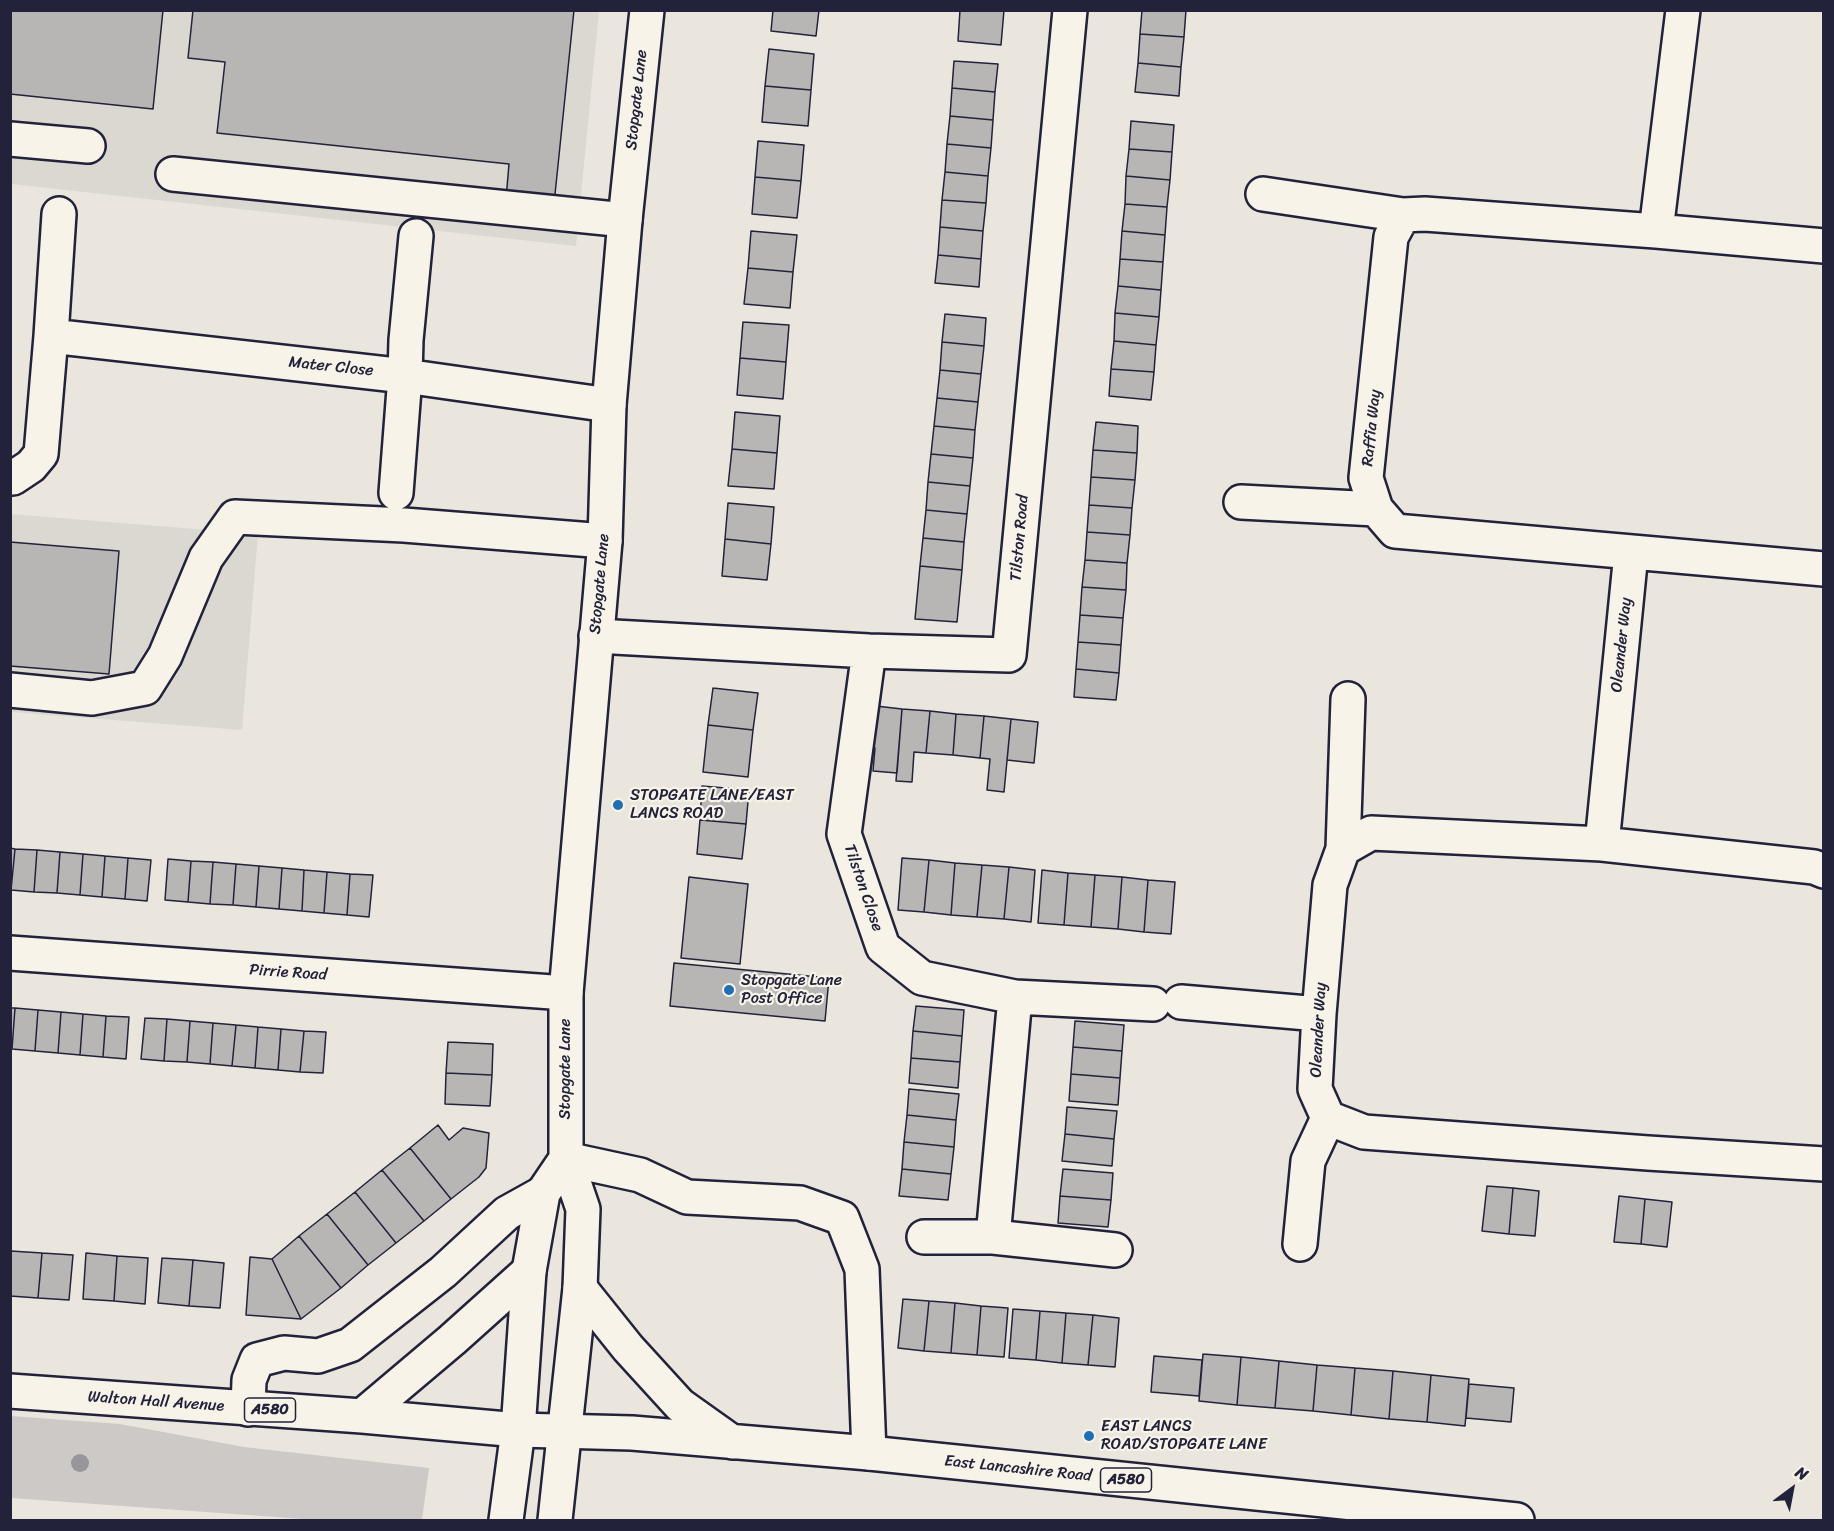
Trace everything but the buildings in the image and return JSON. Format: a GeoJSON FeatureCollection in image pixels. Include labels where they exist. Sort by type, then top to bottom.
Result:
{"type":"FeatureCollection","features":[{"type":"Feature","properties":{"kind":"main road","name":"Stopgate Lane"},"geometry":{"type":"LineString","coordinates":[[555,1521],[580,1288],[583,1209],[566,1159],[566,993],[605,542],[609,405],[647,10]]}},
{"type":"Feature","properties":{"kind":"main road","name":"Tilston Road"},"geometry":{"type":"LineString","coordinates":[[596,636],[869,651],[1009,655],[1070,10]]}},
{"type":"Feature","properties":{"kind":"main road"},"geometry":{"type":"LineString","coordinates":[[1656,231],[1683,10]]}},
{"type":"Feature","properties":{"kind":"main road"},"geometry":{"type":"LineString","coordinates":[[10,139],[88,146]]}},
{"type":"Feature","properties":{"kind":"main road"},"geometry":{"type":"LineString","coordinates":[[173,174],[625,220]]}},
{"type":"Feature","properties":{"kind":"main road"},"geometry":{"type":"LineString","coordinates":[[1263,194],[1403,215],[1425,214],[1656,231],[1824,246]]}},
{"type":"Feature","properties":{"kind":"main road"},"geometry":{"type":"LineString","coordinates":[[10,477],[13,478],[31,466],[40,454],[59,214]]}},
{"type":"Feature","properties":{"kind":"main road","name":"Raffia Way"},"geometry":{"type":"LineString","coordinates":[[1403,215],[1391,237],[1366,478],[1376,509],[1395,531],[1824,569]]}},
{"type":"Feature","properties":{"kind":"main road"},"geometry":{"type":"LineString","coordinates":[[396,493],[406,340],[416,236]]}},
{"type":"Feature","properties":{"kind":"main road","name":"Mater Close"},"geometry":{"type":"LineString","coordinates":[[51,336],[405,376],[609,405]]}},
{"type":"Feature","properties":{"kind":"main road"},"geometry":{"type":"LineString","coordinates":[[1241,502],[1376,509]]}},
{"type":"Feature","properties":{"kind":"main road"},"geometry":{"type":"LineString","coordinates":[[10,690],[92,698],[146,688],[165,656],[206,558],[236,517],[404,525],[605,542]]}},
{"type":"Feature","properties":{"kind":"main road","name":"Oleander Way"},"geometry":{"type":"LineString","coordinates":[[1602,844],[1631,553]]}},
{"type":"Feature","properties":{"kind":"main road","name":"Tilston Close"},"geometry":{"type":"LineString","coordinates":[[869,651],[844,834],[883,947],[922,978],[1015,997],[1167,1003],[1319,1014]]}},
{"type":"Feature","properties":{"kind":"main road","name":"Oleander Way"},"geometry":{"type":"LineString","coordinates":[[1328,1118],[1315,1089],[1330,885],[1343,849],[1348,699]]}},
{"type":"Feature","properties":{"kind":"main road"},"geometry":{"type":"LineString","coordinates":[[1343,849],[1371,833],[1602,844],[1814,867],[1824,871]]}},
{"type":"Feature","properties":{"kind":"main road","name":"Pirrie Road"},"geometry":{"type":"LineString","coordinates":[[10,953],[566,993]]}},
{"type":"Feature","properties":{"kind":"main road"},"geometry":{"type":"LineString","coordinates":[[993,1237],[1015,997]]}},
{"type":"Feature","properties":{"kind":"main road"},"geometry":{"type":"LineString","coordinates":[[1300,1244],[1308,1161],[1328,1118],[1364,1132],[1824,1164]]}},
{"type":"Feature","properties":{"kind":"main road"},"geometry":{"type":"LineString","coordinates":[[506,1521],[518,1430],[529,1271],[543,1193],[566,1159],[640,1175],[687,1197],[800,1203],[842,1218],[862,1269],[869,1453]]}},
{"type":"Feature","properties":{"kind":"main road"},"geometry":{"type":"LineString","coordinates":[[248,1409],[249,1380],[257,1360],[284,1353],[318,1356],[350,1345],[443,1272],[507,1213],[543,1193]]}},
{"type":"Feature","properties":{"kind":"main road"},"geometry":{"type":"LineString","coordinates":[[924,1237],[993,1237],[1115,1250]]}},
{"type":"Feature","properties":{"kind":"main road"},"geometry":{"type":"LineString","coordinates":[[362,1416],[529,1271]]}},
{"type":"Feature","properties":{"kind":"main road"},"geometry":{"type":"LineString","coordinates":[[580,1288],[628,1348],[680,1405],[734,1443]]}},
{"type":"Feature","properties":{"kind":"main road","name":"Walton Hall Avenue"},"geometry":{"type":"LineString","coordinates":[[10,1391],[362,1416],[518,1430]]}},
{"type":"Feature","properties":{"kind":"main road","name":"East Lancashire Road"},"geometry":{"type":"LineString","coordinates":[[518,1430],[632,1433],[869,1453],[1517,1521]]}},
{"type":"Feature","properties":{"kind":"shaded area"},"geometry":{"type":"Polygon","coordinates":[[[11,11],[599,11],[576,246],[11,184],[11,11]]]}},
{"type":"Feature","properties":{"kind":"shaded area"},"geometry":{"type":"Polygon","coordinates":[[[10,514],[258,534],[242,730],[11,712],[10,514]]]}},
{"type":"Feature","properties":{"kind":"shaded area"},"geometry":{"type":"Polygon","coordinates":[[[11,1416],[120,1424],[244,1447],[429,1468],[422,1520],[317,1520],[11,1498],[11,1416]]]}},
{"type":"Feature","properties":{"kind":"place","name":"STOPGATE LANE/EAST LANCS ROAD"},"geometry":{"type":"Point","coordinates":[618,805]}},
{"type":"Feature","properties":{"kind":"place","name":"Stopgate Lane Post Office"},"geometry":{"type":"Point","coordinates":[729,990]}},
{"type":"Feature","properties":{"kind":"place","name":"EAST LANCS ROAD/STOPGATE LANE"},"geometry":{"type":"Point","coordinates":[1089,1436]}}]}
